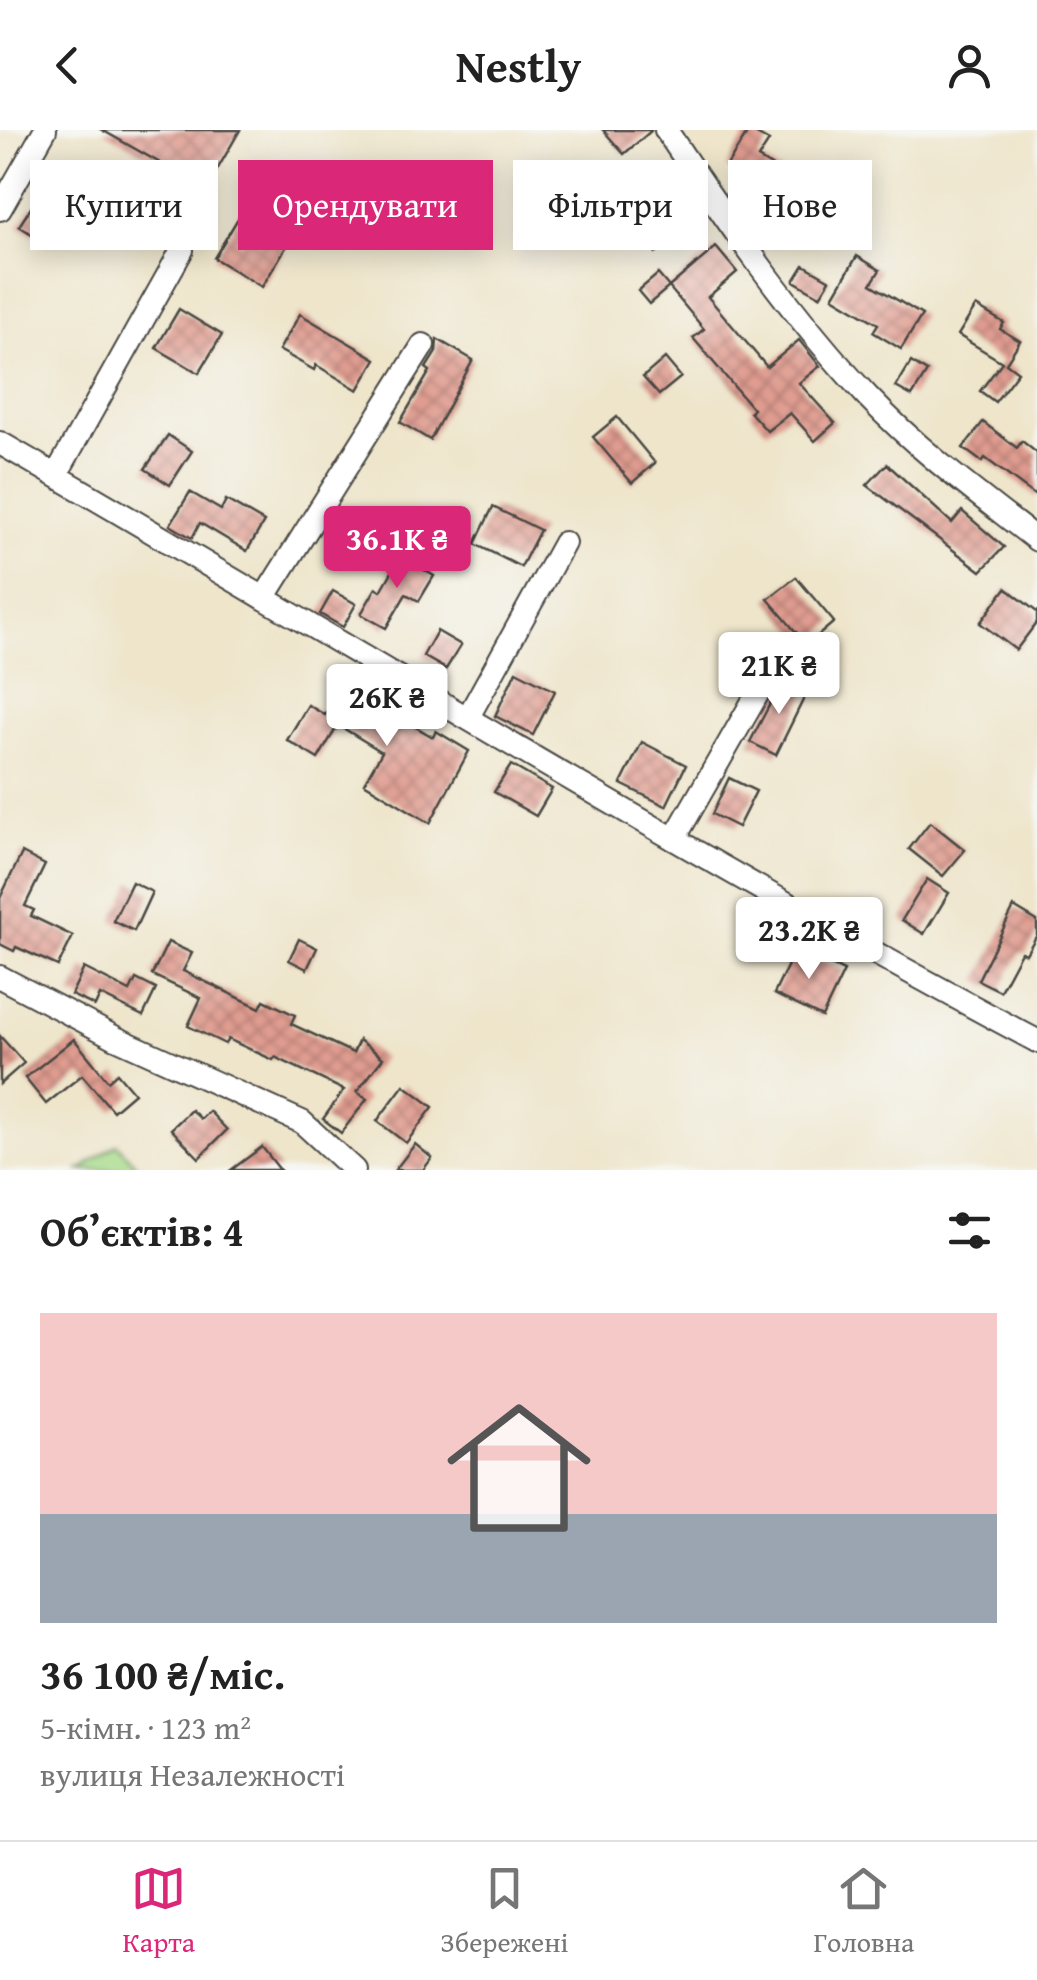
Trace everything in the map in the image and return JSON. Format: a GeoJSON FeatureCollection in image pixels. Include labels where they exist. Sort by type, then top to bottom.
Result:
{"type":"FeatureCollection","features":[{"type":"Feature","properties":{"kind":"street"},"geometry":{"type":"LineString","coordinates":[[0,210],[45,130]]}},
{"type":"Feature","properties":{"kind":"street"},"geometry":{"type":"LineString","coordinates":[[666,130],[786,298],[868,397],[935,460],[1037,540]]}},
{"type":"Feature","properties":{"kind":"street"},"geometry":{"type":"LineString","coordinates":[[56,476],[182,250]]}},
{"type":"Feature","properties":{"kind":"street"},"geometry":{"type":"LineString","coordinates":[[264,598],[423,346]]}},
{"type":"Feature","properties":{"kind":"street"},"geometry":{"type":"LineString","coordinates":[[0,443],[674,838],[1037,1041]]}},
{"type":"Feature","properties":{"kind":"street"},"geometry":{"type":"LineString","coordinates":[[468,718],[564,544]]}},
{"type":"Feature","properties":{"kind":"street"},"geometry":{"type":"LineString","coordinates":[[674,838],[778,658]]}},
{"type":"Feature","properties":{"kind":"street"},"geometry":{"type":"LineString","coordinates":[[0,977],[116,1038],[302,1122],[354,1170]]}},
{"type":"Feature","properties":{"kind":"green space"},"geometry":{"type":"Polygon","coordinates":[[[117,1144],[141,1170],[80,1170],[117,1144]]]}},
{"type":"Feature","properties":{"kind":"building"},"geometry":{"type":"Polygon","coordinates":[[[102,130],[240,130],[218,168],[218,160],[155,160],[102,130]]]}},
{"type":"Feature","properties":{"kind":"building"},"geometry":{"type":"Polygon","coordinates":[[[603,130],[651,130],[651,131],[624,154],[603,130]]]}},
{"type":"Feature","properties":{"kind":"building"},"geometry":{"type":"Polygon","coordinates":[[[749,130],[769,141],[758,158],[761,160],[730,160],[749,130]]]}},
{"type":"Feature","properties":{"kind":"building"},"geometry":{"type":"Polygon","coordinates":[[[30,209],[30,233],[19,226],[30,209]]]}},
{"type":"Feature","properties":{"kind":"building"},"geometry":{"type":"Polygon","coordinates":[[[238,218],[238,250],[284,250],[262,287],[214,258],[238,218]]]}},
{"type":"Feature","properties":{"kind":"building"},"geometry":{"type":"Polygon","coordinates":[[[716,247],[737,272],[708,297],[767,367],[799,340],[820,366],[799,383],[835,423],[815,441],[790,413],[767,431],[693,338],[704,329],[669,287],[716,247]]]}},
{"type":"Feature","properties":{"kind":"building"},"geometry":{"type":"Polygon","coordinates":[[[857,256],[880,270],[871,284],[922,315],[901,349],[873,332],[878,324],[833,297],[857,256]]]}},
{"type":"Feature","properties":{"kind":"building"},"geometry":{"type":"Polygon","coordinates":[[[804,265],[830,280],[820,296],[794,281],[804,265]]]}},
{"type":"Feature","properties":{"kind":"building"},"geometry":{"type":"Polygon","coordinates":[[[658,274],[669,287],[649,304],[638,291],[658,274]]]}},
{"type":"Feature","properties":{"kind":"building"},"geometry":{"type":"Polygon","coordinates":[[[976,306],[1004,323],[1000,329],[1020,341],[1006,363],[1018,372],[995,402],[980,391],[1002,362],[958,335],[976,306]]]}},
{"type":"Feature","properties":{"kind":"building"},"geometry":{"type":"Polygon","coordinates":[[[179,309],[222,335],[199,373],[156,348],[179,309]]]}},
{"type":"Feature","properties":{"kind":"building"},"geometry":{"type":"Polygon","coordinates":[[[300,314],[376,359],[358,390],[316,365],[314,370],[279,350],[300,314]]]}},
{"type":"Feature","properties":{"kind":"building"},"geometry":{"type":"Polygon","coordinates":[[[437,339],[473,360],[430,440],[400,422],[430,371],[426,368],[436,352],[437,339]]]}},
{"type":"Feature","properties":{"kind":"building"},"geometry":{"type":"Polygon","coordinates":[[[665,358],[681,377],[659,395],[643,377],[665,358]]]}},
{"type":"Feature","properties":{"kind":"building"},"geometry":{"type":"Polygon","coordinates":[[[911,362],[927,372],[912,396],[896,387],[911,362]]]}},
{"type":"Feature","properties":{"kind":"building"},"geometry":{"type":"Polygon","coordinates":[[[617,417],[655,463],[632,483],[593,437],[617,417]]]}},
{"type":"Feature","properties":{"kind":"building"},"geometry":{"type":"Polygon","coordinates":[[[983,422],[1017,448],[1022,441],[1037,453],[1037,497],[985,458],[982,462],[963,448],[983,422]]]}},
{"type":"Feature","properties":{"kind":"building"},"geometry":{"type":"Polygon","coordinates":[[[168,435],[192,451],[170,485],[145,469],[168,435]]]}},
{"type":"Feature","properties":{"kind":"building"},"geometry":{"type":"Polygon","coordinates":[[[887,464],[952,523],[962,511],[1004,547],[981,571],[867,485],[887,464]]]}},
{"type":"Feature","properties":{"kind":"building"},"geometry":{"type":"Polygon","coordinates":[[[190,492],[221,510],[226,500],[264,522],[247,551],[200,523],[192,538],[170,525],[190,492]]]}},
{"type":"Feature","properties":{"kind":"building"},"geometry":{"type":"Polygon","coordinates":[[[493,507],[540,530],[521,567],[475,544],[493,507]]]}},
{"type":"Feature","properties":{"kind":"building"},"geometry":{"type":"Polygon","coordinates":[[[401,556],[434,576],[419,601],[406,594],[386,628],[361,614],[376,588],[381,591],[401,556]]]}},
{"type":"Feature","properties":{"kind":"building"},"geometry":{"type":"Polygon","coordinates":[[[796,577],[834,622],[807,645],[768,599],[796,577]]]}},
{"type":"Feature","properties":{"kind":"building"},"geometry":{"type":"Polygon","coordinates":[[[1006,588],[1037,612],[1037,622],[1016,650],[980,623],[1006,588]]]}},
{"type":"Feature","properties":{"kind":"building"},"geometry":{"type":"Polygon","coordinates":[[[333,591],[356,604],[343,627],[320,614],[333,591]]]}},
{"type":"Feature","properties":{"kind":"building"},"geometry":{"type":"Polygon","coordinates":[[[437,631],[461,645],[446,669],[423,656],[437,631]]]}},
{"type":"Feature","properties":{"kind":"building"},"geometry":{"type":"Polygon","coordinates":[[[516,671],[555,691],[533,735],[495,716],[516,671]]]}},
{"type":"Feature","properties":{"kind":"building"},"geometry":{"type":"Polygon","coordinates":[[[351,672],[366,681],[359,694],[433,737],[436,731],[469,751],[430,823],[364,783],[382,752],[338,725],[318,759],[287,740],[308,705],[325,715],[351,672]]]}},
{"type":"Feature","properties":{"kind":"building"},"geometry":{"type":"Polygon","coordinates":[[[783,679],[807,692],[776,755],[750,742],[783,679]]]}},
{"type":"Feature","properties":{"kind":"building"},"geometry":{"type":"Polygon","coordinates":[[[642,742],[686,765],[666,806],[621,784],[642,742]]]}},
{"type":"Feature","properties":{"kind":"building"},"geometry":{"type":"Polygon","coordinates":[[[511,765],[552,789],[536,816],[494,792],[511,765]]]}},
{"type":"Feature","properties":{"kind":"building"},"geometry":{"type":"Polygon","coordinates":[[[729,778],[756,791],[738,827],[712,814],[729,778]]]}},
{"type":"Feature","properties":{"kind":"building"},"geometry":{"type":"Polygon","coordinates":[[[930,822],[965,850],[943,876],[909,849],[930,822]]]}},
{"type":"Feature","properties":{"kind":"building"},"geometry":{"type":"Polygon","coordinates":[[[22,853],[45,865],[25,906],[34,910],[31,916],[73,936],[58,966],[0,944],[0,898],[22,853]]]}},
{"type":"Feature","properties":{"kind":"building"},"geometry":{"type":"Polygon","coordinates":[[[927,879],[949,893],[924,934],[902,920],[927,879]]]}},
{"type":"Feature","properties":{"kind":"building"},"geometry":{"type":"Polygon","coordinates":[[[132,882],[152,892],[134,931],[113,921],[132,882]]]}},
{"type":"Feature","properties":{"kind":"building"},"geometry":{"type":"Polygon","coordinates":[[[1014,907],[1037,921],[1037,935],[1026,954],[1021,952],[1000,991],[978,980],[1014,907]]]}},
{"type":"Feature","properties":{"kind":"building"},"geometry":{"type":"Polygon","coordinates":[[[299,939],[317,948],[307,969],[289,960],[299,939]]]}},
{"type":"Feature","properties":{"kind":"building"},"geometry":{"type":"Polygon","coordinates":[[[168,942],[192,953],[183,971],[260,1008],[264,1000],[295,1015],[291,1024],[353,1053],[359,1040],[383,1058],[357,1092],[367,1099],[341,1133],[323,1119],[344,1090],[275,1057],[273,1060],[228,1039],[225,1044],[188,1026],[201,998],[152,975],[168,942]]]}},
{"type":"Feature","properties":{"kind":"building"},"geometry":{"type":"Polygon","coordinates":[[[796,948],[844,971],[822,1017],[774,994],[796,948]]]}},
{"type":"Feature","properties":{"kind":"building"},"geometry":{"type":"Polygon","coordinates":[[[84,968],[130,991],[136,979],[156,989],[143,1016],[100,995],[95,1006],[71,995],[84,968]]]}},
{"type":"Feature","properties":{"kind":"building"},"geometry":{"type":"Polygon","coordinates":[[[0,1036],[24,1063],[0,1084],[0,1036]]]}},
{"type":"Feature","properties":{"kind":"building"},"geometry":{"type":"Polygon","coordinates":[[[74,1039],[108,1081],[117,1073],[134,1093],[113,1111],[82,1075],[46,1104],[25,1078],[74,1039]]]}},
{"type":"Feature","properties":{"kind":"building"},"geometry":{"type":"Polygon","coordinates":[[[404,1085],[433,1107],[406,1143],[377,1121],[404,1085]]]}},
{"type":"Feature","properties":{"kind":"building"},"geometry":{"type":"Polygon","coordinates":[[[191,1110],[201,1119],[209,1111],[227,1130],[199,1158],[171,1129],[191,1110]]]}},
{"type":"Feature","properties":{"kind":"building"},"geometry":{"type":"Polygon","coordinates":[[[415,1144],[432,1158],[423,1170],[395,1170],[415,1144]]]}},
{"type":"Feature","properties":{"kind":"building"},"geometry":{"type":"Polygon","coordinates":[[[262,1147],[280,1170],[231,1170],[262,1147]]]}}]}
